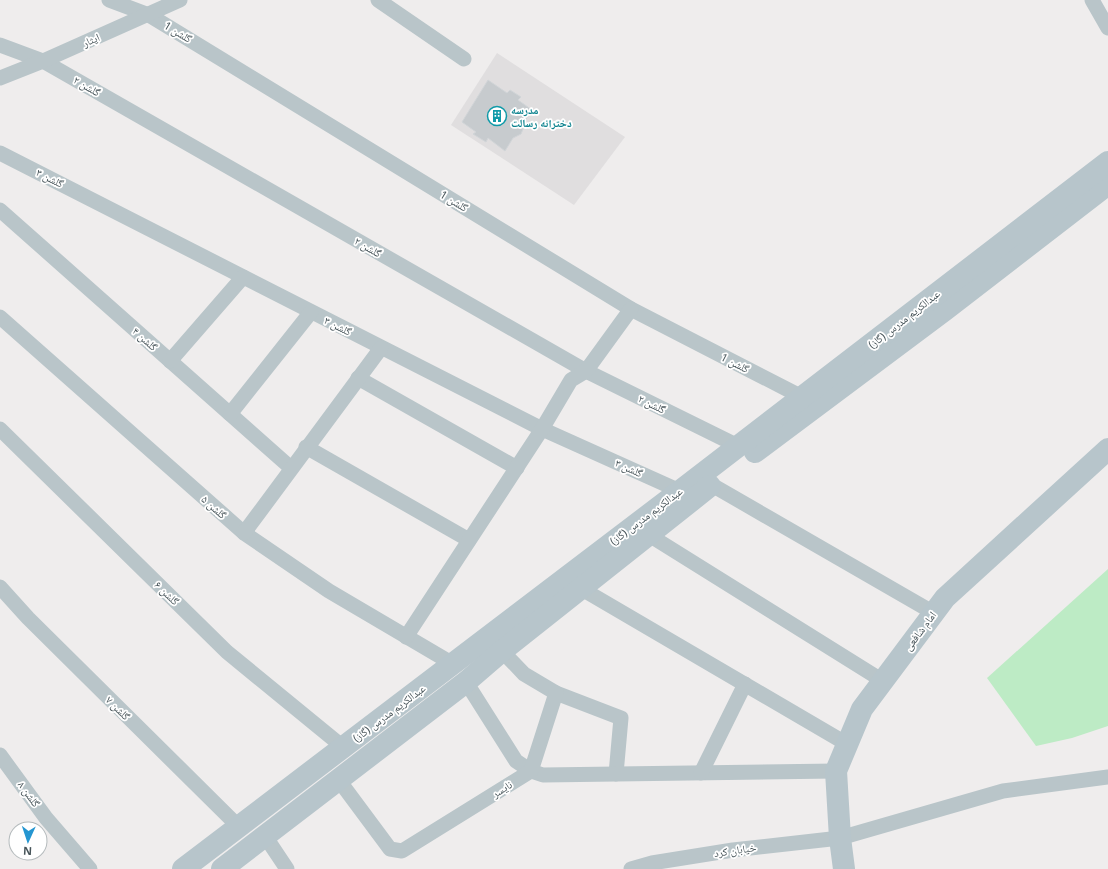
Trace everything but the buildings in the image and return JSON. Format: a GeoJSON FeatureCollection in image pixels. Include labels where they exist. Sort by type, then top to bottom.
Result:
{"type":"FeatureCollection","features":[{"type":"Feature","properties":{"kind":"street","name":"گلشن 1"},"geometry":{"type":"LineString","coordinates":[[109,0],[149,15],[631,309],[802,397]]}},
{"type":"Feature","properties":{"kind":"street","name":"ایثار"},"geometry":{"type":"LineString","coordinates":[[0,78],[43,61],[180,0]]}},
{"type":"Feature","properties":{"kind":"street"},"geometry":{"type":"LineString","coordinates":[[378,0],[464,59]]}},
{"type":"Feature","properties":{"kind":"street"},"geometry":{"type":"LineString","coordinates":[[1092,0],[1108,28]]}},
{"type":"Feature","properties":{"kind":"street","name":"گلشن ۲"},"geometry":{"type":"LineString","coordinates":[[0,45],[43,61],[586,371],[738,446]]}},
{"type":"Feature","properties":{"kind":"street","name":"گلشن ۳"},"geometry":{"type":"LineString","coordinates":[[0,153],[542,429],[680,491]]}},
{"type":"Feature","properties":{"kind":"street","name":"عبدالکریم مدرس (گاز)"},"geometry":{"type":"LineString","coordinates":[[222,869],[466,682],[502,651],[649,535],[706,480],[738,446],[1108,162]]}},
{"type":"Feature","properties":{"kind":"street","name":"عبدالکریم مدرس (گاز)"},"geometry":{"type":"LineString","coordinates":[[184,869],[680,491],[706,480],[945,310],[1108,184]]}},
{"type":"Feature","properties":{"kind":"street","name":"گلشن ۴"},"geometry":{"type":"LineString","coordinates":[[0,210],[291,468]]}},
{"type":"Feature","properties":{"kind":"street"},"geometry":{"type":"LineString","coordinates":[[170,361],[243,277]]}},
{"type":"Feature","properties":{"kind":"street"},"geometry":{"type":"LineString","coordinates":[[406,637],[517,468],[571,380],[586,371],[631,309]]}},
{"type":"Feature","properties":{"kind":"street"},"geometry":{"type":"LineString","coordinates":[[230,414],[311,312]]}},
{"type":"Feature","properties":{"kind":"street","name":"گلشن ۵"},"geometry":{"type":"LineString","coordinates":[[0,318],[244,533],[329,591],[453,664]]}},
{"type":"Feature","properties":{"kind":"street"},"geometry":{"type":"LineString","coordinates":[[244,533],[306,447],[381,348]]}},
{"type":"Feature","properties":{"kind":"street"},"geometry":{"type":"LineString","coordinates":[[358,378],[517,468]]}},
{"type":"Feature","properties":{"kind":"street","name":"گلشن ۶"},"geometry":{"type":"LineString","coordinates":[[0,428],[227,652],[343,747]]}},
{"type":"Feature","properties":{"kind":"street"},"geometry":{"type":"LineString","coordinates":[[306,447],[469,540]]}},
{"type":"Feature","properties":{"kind":"street","name":"امام شافعی"},"geometry":{"type":"LineString","coordinates":[[844,869],[840,838],[836,771],[862,709],[945,598],[1108,449]]}},
{"type":"Feature","properties":{"kind":"street"},"geometry":{"type":"LineString","coordinates":[[706,480],[934,613]]}},
{"type":"Feature","properties":{"kind":"street"},"geometry":{"type":"LineString","coordinates":[[649,535],[883,681]]}},
{"type":"Feature","properties":{"kind":"street","name":"گلشن ۷"},"geometry":{"type":"LineString","coordinates":[[0,587],[28,618],[239,827]]}},
{"type":"Feature","properties":{"kind":"street"},"geometry":{"type":"LineString","coordinates":[[582,588],[848,744]]}},
{"type":"Feature","properties":{"kind":"street"},"geometry":{"type":"LineString","coordinates":[[502,651],[524,674],[556,693],[621,718],[616,774]]}},
{"type":"Feature","properties":{"kind":"street"},"geometry":{"type":"LineString","coordinates":[[453,664],[516,761],[531,771],[543,775],[836,771]]}},
{"type":"Feature","properties":{"kind":"street"},"geometry":{"type":"LineString","coordinates":[[701,773],[745,684]]}},
{"type":"Feature","properties":{"kind":"street"},"geometry":{"type":"LineString","coordinates":[[531,771],[556,693]]}},
{"type":"Feature","properties":{"kind":"street","name":"گلشن ۸"},"geometry":{"type":"LineString","coordinates":[[0,755],[46,818],[90,869]]}},
{"type":"Feature","properties":{"kind":"street","name":"نایسر"},"geometry":{"type":"LineString","coordinates":[[338,779],[390,849],[402,851],[531,771]]}},
{"type":"Feature","properties":{"kind":"street","name":"خیابان کرد"},"geometry":{"type":"LineString","coordinates":[[635,868],[652,863],[733,850],[840,838],[1003,791],[1108,777]]}},
{"type":"Feature","properties":{"kind":"street"},"geometry":{"type":"LineString","coordinates":[[265,836],[287,869]]}},
{"type":"Feature","properties":{"kind":"shaded area"},"geometry":{"type":"Polygon","coordinates":[[[497,53],[625,137],[574,205],[451,125],[497,53]]]}},
{"type":"Feature","properties":{"kind":"green space"},"geometry":{"type":"Polygon","coordinates":[[[1108,569],[1108,726],[1072,738],[1036,746],[987,678],[1108,569]]]}},
{"type":"Feature","properties":{"kind":"place","name":"مدرسه دخترانه رسالت"},"geometry":{"type":"Point","coordinates":[497,116]}}]}
